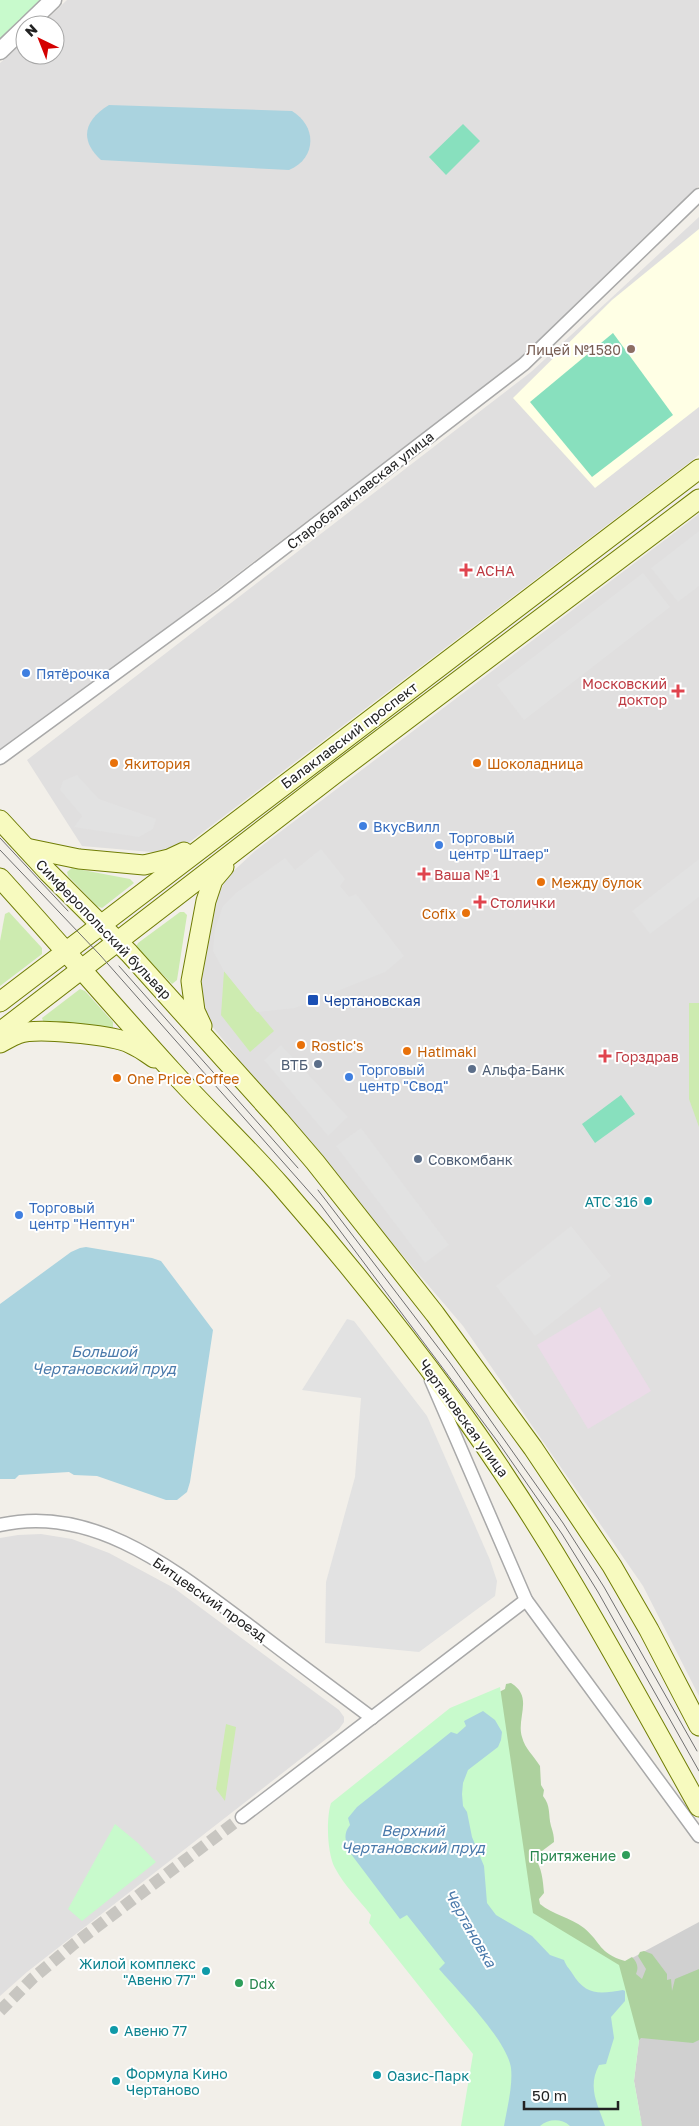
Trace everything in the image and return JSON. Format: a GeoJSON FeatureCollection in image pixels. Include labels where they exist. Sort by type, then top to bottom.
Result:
{"type":"FeatureCollection","features":[{"type":"Feature","properties":{"kind":"main road","name":"Балаклавский проспект"},"geometry":{"type":"LineString","coordinates":[[0,1002],[67,951],[98,933],[184,861],[699,469]]}},
{"type":"Feature","properties":{"kind":"main road","name":"Балаклавский проспект"},"geometry":{"type":"LineString","coordinates":[[0,1032],[336,773],[699,499]]}},
{"type":"Feature","properties":{"kind":"main road","name":"Симферопольский бульвар"},"geometry":{"type":"LineString","coordinates":[[0,820],[98,933],[118,941],[208,1039]]}},
{"type":"Feature","properties":{"kind":"main road"},"geometry":{"type":"LineString","coordinates":[[26,848],[79,859],[144,865],[169,859],[221,833]]}},
{"type":"Feature","properties":{"kind":"main road"},"geometry":{"type":"LineString","coordinates":[[236,851],[214,880],[206,901],[191,981],[195,1011],[208,1039],[315,1162],[435,1314],[533,1448],[625,1589],[649,1630],[699,1726]]}},
{"type":"Feature","properties":{"kind":"main road"},"geometry":{"type":"LineString","coordinates":[[0,878],[83,968],[172,1071]]}},
{"type":"Feature","properties":{"kind":"main road"},"geometry":{"type":"LineString","coordinates":[[83,968],[98,933]]}},
{"type":"Feature","properties":{"kind":"main road"},"geometry":{"type":"LineString","coordinates":[[0,1043],[18,1034],[30,1032],[112,1038],[128,1042],[172,1071]]}},
{"type":"Feature","properties":{"kind":"main road","name":"Чертановская улица"},"geometry":{"type":"LineString","coordinates":[[172,1071],[280,1185],[388,1315],[504,1472],[545,1534],[591,1611],[699,1807]]}},
{"type":"Feature","properties":{"kind":"street"},"geometry":{"type":"LineString","coordinates":[[38,15],[54,0]]}},
{"type":"Feature","properties":{"kind":"street"},"geometry":{"type":"LineString","coordinates":[[0,51],[15,37]]}},
{"type":"Feature","properties":{"kind":"street","name":"Старобалаклавская улица"},"geometry":{"type":"LineString","coordinates":[[0,758],[223,595],[524,364],[699,195]]}},
{"type":"Feature","properties":{"kind":"street"},"geometry":{"type":"LineString","coordinates":[[659,500],[672,497],[678,504],[678,513],[672,520]]}},
{"type":"Feature","properties":{"kind":"street"},"geometry":{"type":"LineString","coordinates":[[184,861],[179,869],[179,878],[188,884],[197,881]]}},
{"type":"Feature","properties":{"kind":"street"},"geometry":{"type":"LineString","coordinates":[[424,1362],[526,1600],[699,1836]]}},
{"type":"Feature","properties":{"kind":"street","name":"Битцевский проезд"},"geometry":{"type":"LineString","coordinates":[[0,1525],[30,1520],[50,1521],[89,1528],[125,1544],[194,1585],[372,1718]]}},
{"type":"Feature","properties":{"kind":"street"},"geometry":{"type":"LineString","coordinates":[[242,1816],[526,1600]]}},
{"type":"Feature","properties":{"kind":"shaded area"},"geometry":{"type":"Polygon","coordinates":[[[67,0],[699,0],[699,186],[523,357],[0,754],[0,63],[15,49],[15,65],[65,65],[65,15],[51,15],[67,0]]]}},
{"type":"Feature","properties":{"kind":"shaded area"},"geometry":{"type":"Polygon","coordinates":[[[699,217],[699,455],[174,854],[82,846],[27,760],[531,372],[699,217]]]}},
{"type":"Feature","properties":{"kind":"shaded area","name":"Лицей №1580"},"geometry":{"type":"Polygon","coordinates":[[[699,229],[699,407],[595,488],[513,398],[612,300],[699,229]]]}},
{"type":"Feature","properties":{"kind":"shaded area"},"geometry":{"type":"Polygon","coordinates":[[[699,514],[699,1696],[643,1586],[463,1326],[248,1074],[235,1054],[201,1013],[198,994],[214,904],[227,877],[255,851],[699,514]]]}},
{"type":"Feature","properties":{"kind":"shaded area"},"geometry":{"type":"Polygon","coordinates":[[[699,531],[699,586],[678,602],[651,568],[699,531]]]}},
{"type":"Feature","properties":{"kind":"shaded area"},"geometry":{"type":"Polygon","coordinates":[[[643,573],[670,607],[524,720],[497,685],[643,573]]]}},
{"type":"Feature","properties":{"kind":"shaded area"},"geometry":{"type":"Polygon","coordinates":[[[77,775],[99,799],[156,819],[153,829],[139,837],[74,827],[82,816],[60,790],[63,781],[77,775]]]}},
{"type":"Feature","properties":{"kind":"shaded area"},"geometry":{"type":"Polygon","coordinates":[[[321,849],[345,879],[340,886],[349,897],[356,894],[404,956],[385,972],[295,1008],[257,1012],[224,971],[213,951],[215,929],[223,906],[236,893],[285,858],[295,870],[321,849]]]}},
{"type":"Feature","properties":{"kind":"shaded area"},"geometry":{"type":"Polygon","coordinates":[[[699,859],[699,897],[650,934],[632,911],[699,859]]]}},
{"type":"Feature","properties":{"kind":"shaded area"},"geometry":{"type":"Polygon","coordinates":[[[281,1045],[348,1117],[328,1136],[264,1060],[281,1045]]]}},
{"type":"Feature","properties":{"kind":"shaded area"},"geometry":{"type":"Polygon","coordinates":[[[361,1128],[449,1245],[425,1263],[336,1146],[361,1128]]]}},
{"type":"Feature","properties":{"kind":"shaded area"},"geometry":{"type":"Polygon","coordinates":[[[571,1226],[611,1276],[535,1336],[496,1286],[571,1226]]]}},
{"type":"Feature","properties":{"kind":"shaded area"},"geometry":{"type":"Polygon","coordinates":[[[600,1307],[651,1391],[588,1429],[537,1345],[600,1307]]]}},
{"type":"Feature","properties":{"kind":"shaded area"},"geometry":{"type":"Polygon","coordinates":[[[347,1319],[354,1321],[427,1416],[490,1560],[497,1581],[495,1596],[419,1652],[325,1643],[326,1582],[355,1477],[361,1398],[302,1390],[347,1319]]]}},
{"type":"Feature","properties":{"kind":"shaded area"},"geometry":{"type":"Polygon","coordinates":[[[41,1534],[72,1539],[109,1553],[174,1588],[339,1710],[344,1717],[344,1722],[339,1729],[27,1972],[0,1996],[0,1538],[41,1534]]]}},
{"type":"Feature","properties":{"kind":"shaded area"},"geometry":{"type":"Polygon","coordinates":[[[699,1922],[699,2126],[642,2126],[634,2081],[639,2040],[619,1965],[699,1922]]]}},
{"type":"Feature","properties":{"kind":"green space"},"geometry":{"type":"Polygon","coordinates":[[[0,0],[46,0],[30,15],[15,15],[15,29],[0,43],[0,0]]]}},
{"type":"Feature","properties":{"kind":"green space"},"geometry":{"type":"Polygon","coordinates":[[[463,124],[480,141],[446,175],[429,157],[463,124]]]}},
{"type":"Feature","properties":{"kind":"green space"},"geometry":{"type":"Polygon","coordinates":[[[613,333],[673,415],[592,477],[530,402],[613,333]]]}},
{"type":"Feature","properties":{"kind":"green space"},"geometry":{"type":"Polygon","coordinates":[[[72,868],[130,879],[134,883],[102,908],[97,906],[68,876],[67,872],[72,868]]]}},
{"type":"Feature","properties":{"kind":"green space"},"geometry":{"type":"Polygon","coordinates":[[[9,912],[42,948],[42,954],[0,986],[0,941],[5,914],[9,912]]]}},
{"type":"Feature","properties":{"kind":"green space"},"geometry":{"type":"Polygon","coordinates":[[[180,912],[184,912],[187,915],[177,980],[172,984],[136,947],[138,943],[180,912]]]}},
{"type":"Feature","properties":{"kind":"green space"},"geometry":{"type":"Polygon","coordinates":[[[224,971],[274,1031],[250,1052],[221,1015],[224,971]]]}},
{"type":"Feature","properties":{"kind":"green space"},"geometry":{"type":"Polygon","coordinates":[[[80,989],[85,991],[113,1022],[113,1028],[110,1030],[44,1023],[42,1018],[80,989]]]}},
{"type":"Feature","properties":{"kind":"green space"},"geometry":{"type":"Polygon","coordinates":[[[689,1003],[699,1003],[699,1127],[689,1099],[689,1003]]]}},
{"type":"Feature","properties":{"kind":"green space"},"geometry":{"type":"Polygon","coordinates":[[[621,1095],[635,1114],[595,1143],[582,1124],[621,1095]]]}},
{"type":"Feature","properties":{"kind":"green space"},"geometry":{"type":"Polygon","coordinates":[[[511,1683],[522,1695],[522,1737],[527,1749],[540,1766],[541,1785],[544,1790],[543,1796],[548,1807],[554,1836],[554,1842],[534,1857],[540,1870],[543,1884],[544,1893],[539,1899],[540,1904],[584,1928],[610,1955],[625,1961],[632,1957],[637,1965],[636,1974],[642,1979],[646,1969],[638,1956],[640,1952],[644,1951],[652,1954],[667,1974],[667,1980],[671,1979],[672,1991],[675,1979],[699,1969],[699,2040],[693,2043],[641,2038],[635,2046],[631,2068],[632,2080],[642,2126],[605,2126],[552,1954],[462,1789],[499,1692],[505,1689],[506,1684],[511,1683]]]}},
{"type":"Feature","properties":{"kind":"green space"},"geometry":{"type":"Polygon","coordinates":[[[500,1687],[533,1913],[619,1965],[639,2040],[634,2081],[642,2126],[461,2126],[473,2054],[369,1923],[371,1915],[343,1880],[332,1862],[328,1836],[328,1818],[331,1803],[450,1708],[500,1687]]]}},
{"type":"Feature","properties":{"kind":"green space"},"geometry":{"type":"Polygon","coordinates":[[[226,1724],[236,1727],[225,1801],[216,1789],[226,1724]]]}},
{"type":"Feature","properties":{"kind":"green space"},"geometry":{"type":"Polygon","coordinates":[[[115,1824],[138,1843],[156,1862],[82,1921],[68,1909],[115,1824]]]}},
{"type":"Feature","properties":{"kind":"water"},"geometry":{"type":"Polygon","coordinates":[[[109,105],[292,111],[306,125],[309,133],[309,150],[305,158],[298,165],[289,170],[101,160],[89,145],[87,131],[94,117],[109,105]]]}},
{"type":"Feature","properties":{"kind":"water","name":"Большой Чертановский пруд"},"geometry":{"type":"Polygon","coordinates":[[[86,1247],[161,1261],[213,1330],[190,1482],[187,1492],[177,1500],[166,1500],[97,1476],[74,1475],[69,1472],[19,1475],[15,1479],[0,1479],[0,1304],[71,1252],[86,1247]]]}},
{"type":"Feature","properties":{"kind":"water","name":"Верхний Чертановский пруд"},"geometry":{"type":"Polygon","coordinates":[[[483,1711],[495,1720],[502,1732],[501,1740],[498,1747],[468,1770],[463,1783],[462,1794],[463,1806],[467,1812],[472,1837],[484,1866],[487,1903],[496,1915],[532,1936],[550,1955],[564,1960],[577,1980],[588,1990],[594,1992],[625,1991],[625,2001],[611,2017],[614,2038],[606,2064],[599,2065],[594,2081],[595,2096],[605,2126],[570,2126],[555,2120],[540,2126],[504,2126],[511,2082],[511,2068],[501,2044],[481,2016],[439,1969],[445,1963],[407,1915],[400,1919],[351,1854],[346,1843],[345,1836],[350,1825],[348,1818],[357,1807],[451,1732],[457,1734],[466,1726],[464,1721],[483,1711]]]}},
{"type":"Feature","properties":{"kind":"tunnel"},"geometry":{"type":"LineString","coordinates":[[0,2011],[33,1978],[74,1944],[242,1817]]}},
{"type":"Feature","properties":{"kind":"tram line"},"geometry":{"type":"LineString","coordinates":[[0,838],[68,911]]}},
{"type":"Feature","properties":{"kind":"tram line"},"geometry":{"type":"LineString","coordinates":[[0,850],[100,955],[320,1204],[498,1442],[562,1534],[598,1592],[699,1771]]}},
{"type":"Feature","properties":{"kind":"tram line"},"geometry":{"type":"LineString","coordinates":[[119,966],[298,1168]]}},
{"type":"Feature","properties":{"kind":"tram line"},"geometry":{"type":"LineString","coordinates":[[318,1190],[450,1363],[563,1523],[604,1587],[697,1751]]}},
{"type":"Feature","properties":{"kind":"place","name":"Лицей №1580"},"geometry":{"type":"Point","coordinates":[631,349]}},
{"type":"Feature","properties":{"kind":"place","name":"АСНА"},"geometry":{"type":"Point","coordinates":[466,570]}},
{"type":"Feature","properties":{"kind":"place","name":"Пятёрочка"},"geometry":{"type":"Point","coordinates":[26,673]}},
{"type":"Feature","properties":{"kind":"place","name":"Московский доктор"},"geometry":{"type":"Point","coordinates":[678,691]}},
{"type":"Feature","properties":{"kind":"place","name":"Якитория"},"geometry":{"type":"Point","coordinates":[114,763]}},
{"type":"Feature","properties":{"kind":"place","name":"Шоколадница"},"geometry":{"type":"Point","coordinates":[477,763]}},
{"type":"Feature","properties":{"kind":"place","name":"ВкусВилл"},"geometry":{"type":"Point","coordinates":[363,826]}},
{"type":"Feature","properties":{"kind":"place","name":"Торговый центр \"Штаер\""},"geometry":{"type":"Point","coordinates":[439,845]}},
{"type":"Feature","properties":{"kind":"place","name":"Ваша № 1"},"geometry":{"type":"Point","coordinates":[424,874]}},
{"type":"Feature","properties":{"kind":"place","name":"Между булок"},"geometry":{"type":"Point","coordinates":[541,882]}},
{"type":"Feature","properties":{"kind":"place","name":"Столички"},"geometry":{"type":"Point","coordinates":[480,902]}},
{"type":"Feature","properties":{"kind":"place","name":"Cofix"},"geometry":{"type":"Point","coordinates":[466,913]}},
{"type":"Feature","properties":{"kind":"place","name":"Чертановская"},"geometry":{"type":"Point","coordinates":[313,1000]}},
{"type":"Feature","properties":{"kind":"place","name":"Rostic's"},"geometry":{"type":"Point","coordinates":[301,1045]}},
{"type":"Feature","properties":{"kind":"place","name":"Hatimaki"},"geometry":{"type":"Point","coordinates":[407,1051]}},
{"type":"Feature","properties":{"kind":"place","name":"Горздрав"},"geometry":{"type":"Point","coordinates":[605,1056]}},
{"type":"Feature","properties":{"kind":"place","name":"ВТБ"},"geometry":{"type":"Point","coordinates":[318,1064]}},
{"type":"Feature","properties":{"kind":"place","name":"Альфа-Банк"},"geometry":{"type":"Point","coordinates":[472,1069]}},
{"type":"Feature","properties":{"kind":"place","name":"Торговый центр \"Свод\""},"geometry":{"type":"Point","coordinates":[349,1077]}},
{"type":"Feature","properties":{"kind":"place","name":"One Price Coffee"},"geometry":{"type":"Point","coordinates":[117,1078]}},
{"type":"Feature","properties":{"kind":"place","name":"Совкомбанк"},"geometry":{"type":"Point","coordinates":[418,1159]}},
{"type":"Feature","properties":{"kind":"place","name":"АТС 316"},"geometry":{"type":"Point","coordinates":[648,1201]}},
{"type":"Feature","properties":{"kind":"place","name":"Торговый центр \"Нептун\""},"geometry":{"type":"Point","coordinates":[19,1215]}},
{"type":"Feature","properties":{"kind":"place","name":"Притяжение"},"geometry":{"type":"Point","coordinates":[626,1855]}},
{"type":"Feature","properties":{"kind":"place","name":"Жилой комплекс \"Авеню 77\""},"geometry":{"type":"Point","coordinates":[206,1971]}},
{"type":"Feature","properties":{"kind":"place","name":"Ddx"},"geometry":{"type":"Point","coordinates":[239,1983]}},
{"type":"Feature","properties":{"kind":"place","name":"Авеню 77"},"geometry":{"type":"Point","coordinates":[114,2030]}},
{"type":"Feature","properties":{"kind":"place","name":"Оазис-Парк"},"geometry":{"type":"Point","coordinates":[377,2075]}},
{"type":"Feature","properties":{"kind":"place","name":"Формула Кино Чертаново"},"geometry":{"type":"Point","coordinates":[116,2081]}},
{"type":"Feature","properties":{"kind":"water label","name":"Чертановка"},"geometry":{"type":"Point","coordinates":[471,1928]}}]}
